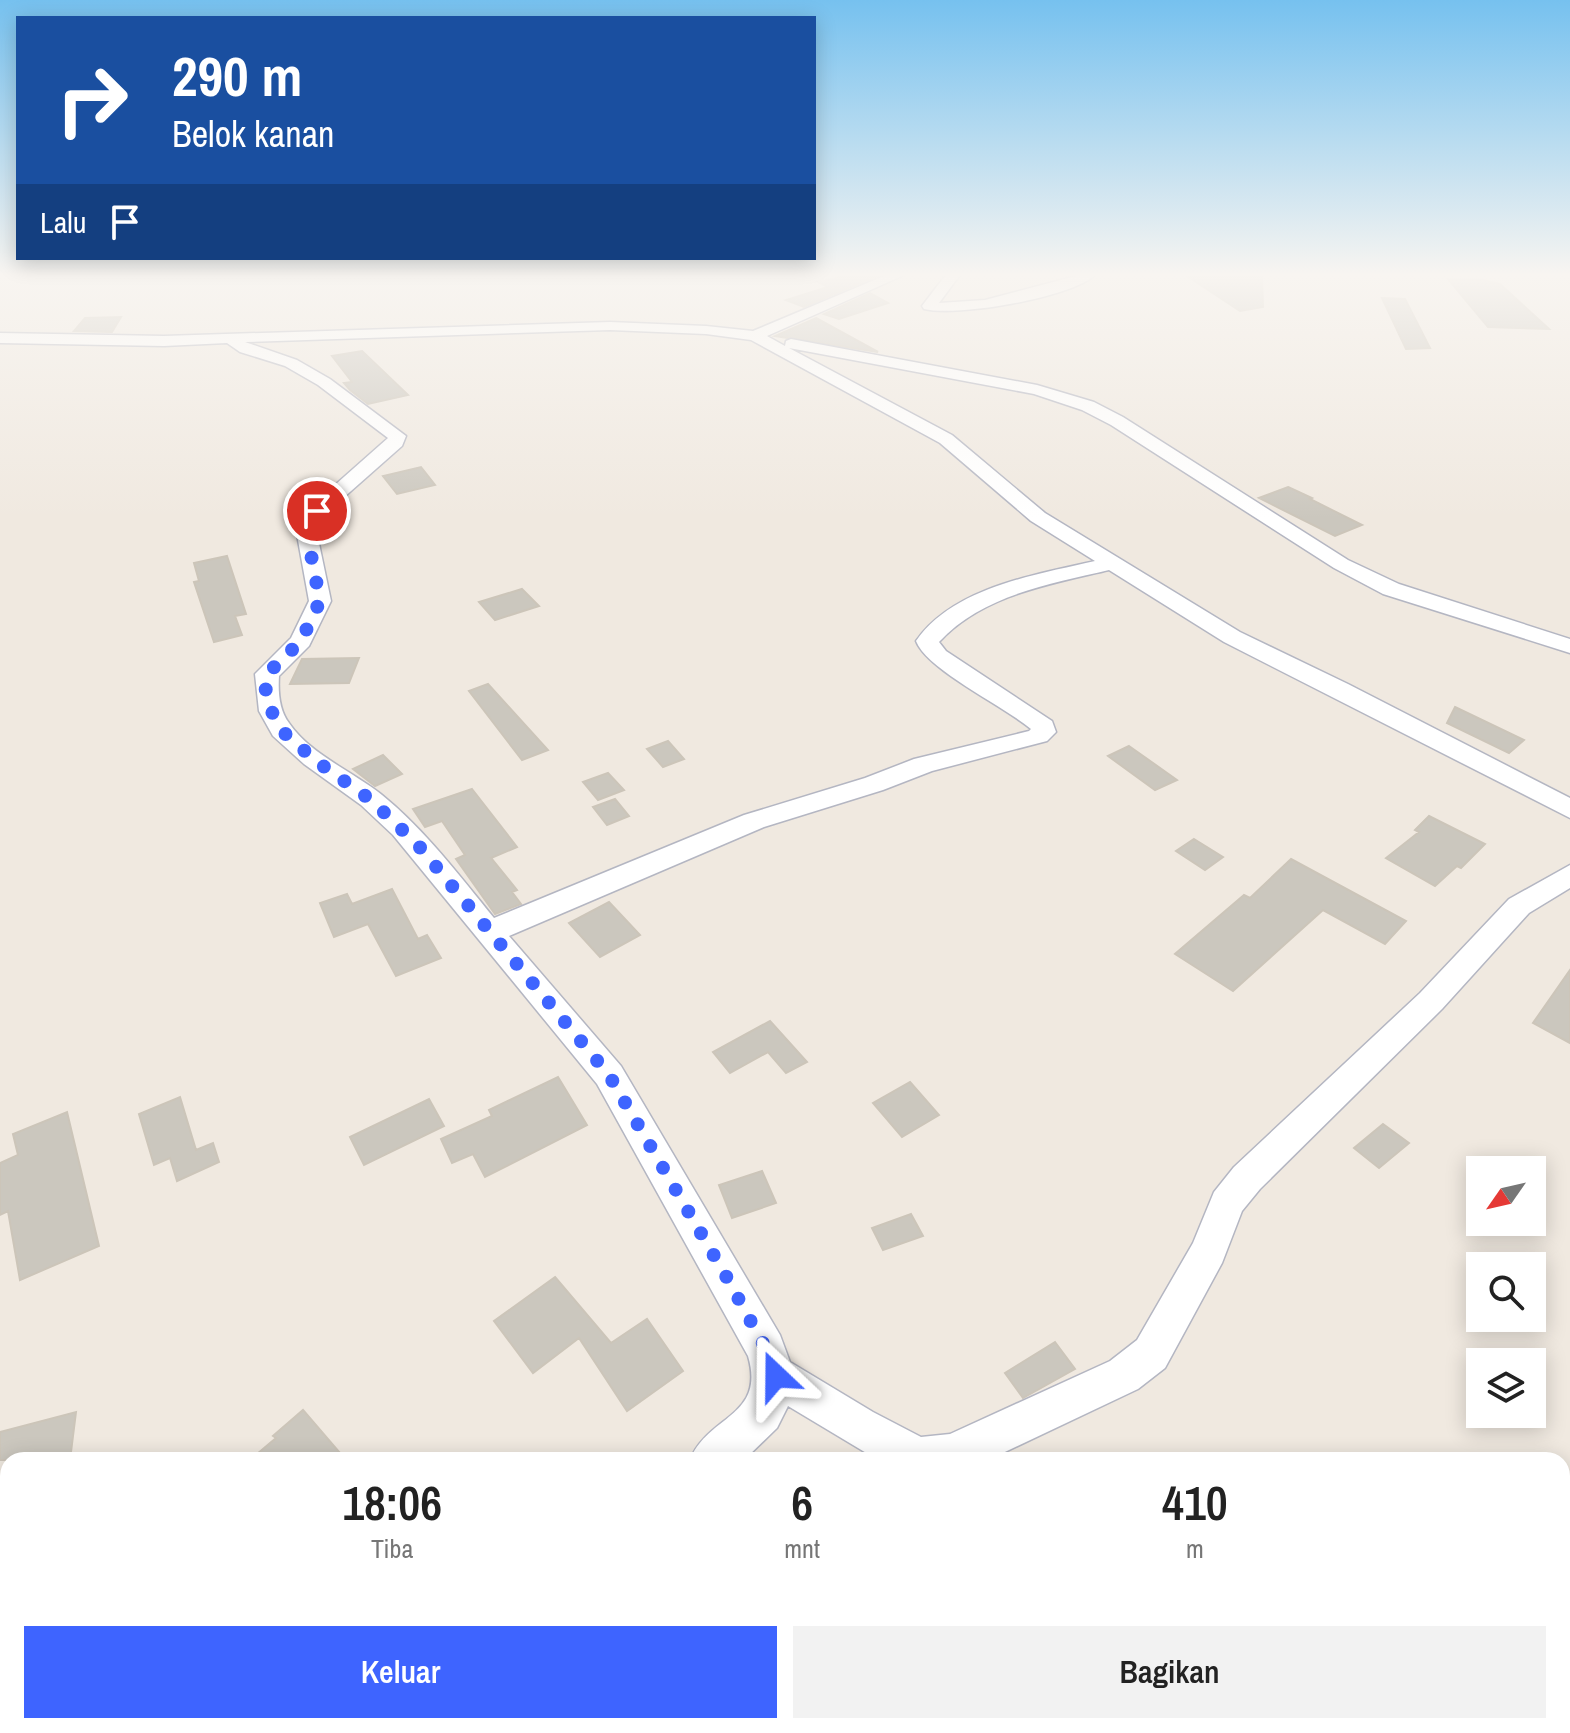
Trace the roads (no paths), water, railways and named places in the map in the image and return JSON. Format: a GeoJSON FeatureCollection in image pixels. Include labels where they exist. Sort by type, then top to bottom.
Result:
{"type":"FeatureCollection","features":[{"type":"Feature","properties":{"kind":"street"},"geometry":{"type":"LineString","coordinates":[[271,357],[291,363],[324,382],[397,436],[389,449],[317,511],[306,529],[320,601],[301,641],[267,674],[265,698],[281,730],[316,761],[371,800],[418,845],[609,1075],[727,1278],[766,1349],[776,1376],[772,1402],[720,1452]]}},
{"type":"Feature","properties":{"kind":"street"},"geometry":{"type":"LineString","coordinates":[[794,357],[946,439],[1038,517],[1109,564],[1232,637],[1340,689],[1570,809]]}},
{"type":"Feature","properties":{"kind":"street"},"geometry":{"type":"LineString","coordinates":[[848,357],[1037,390],[1088,406],[1117,421],[1366,577],[1450,610],[1570,646]]}},
{"type":"Feature","properties":{"kind":"street"},"geometry":{"type":"LineString","coordinates":[[489,932],[754,821],[874,784],[923,765],[1038,736],[1044,732],[1043,726],[999,692],[939,656],[929,648],[927,641],[933,633],[962,613],[997,595],[1041,580],[1109,564]]}},
{"type":"Feature","properties":{"kind":"street"},"geometry":{"type":"LineString","coordinates":[[958,1452],[1124,1375],[1151,1354],[1209,1251],[1227,1203],[1247,1178],[1431,1001],[1519,906],[1570,875]]}},
{"type":"Feature","properties":{"kind":"street"},"geometry":{"type":"LineString","coordinates":[[776,1376],[858,1427],[906,1452]]}}]}
